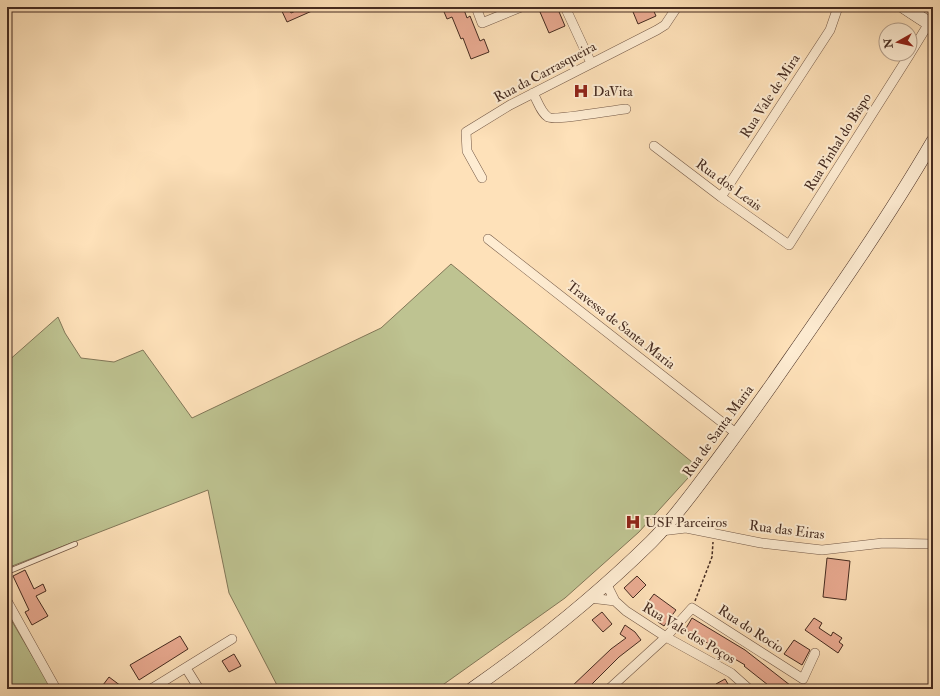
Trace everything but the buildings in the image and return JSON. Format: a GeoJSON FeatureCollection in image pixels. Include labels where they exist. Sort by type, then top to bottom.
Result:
{"type":"FeatureCollection","features":[{"type":"Feature","properties":{"kind":"street"},"geometry":{"type":"LineString","coordinates":[[476,7],[482,23],[521,7]]}},
{"type":"Feature","properties":{"kind":"street"},"geometry":{"type":"LineString","coordinates":[[565,7],[591,63]]}},
{"type":"Feature","properties":{"kind":"street","name":"Rua da Carrasqueira"},"geometry":{"type":"LineString","coordinates":[[482,178],[467,151],[466,132],[533,93],[657,30],[665,25],[677,7]]}},
{"type":"Feature","properties":{"kind":"street","name":"Rua Vale de Mira"},"geometry":{"type":"LineString","coordinates":[[721,197],[830,30],[838,7]]}},
{"type":"Feature","properties":{"kind":"street"},"geometry":{"type":"LineString","coordinates":[[904,7],[931,24]]}},
{"type":"Feature","properties":{"kind":"street","name":"Rua Pinhal do Bispo"},"geometry":{"type":"LineString","coordinates":[[918,43],[931,24]]}},
{"type":"Feature","properties":{"kind":"street","name":"Rua Pinhal do Bispo"},"geometry":{"type":"LineString","coordinates":[[789,245],[905,62]]}},
{"type":"Feature","properties":{"kind":"street"},"geometry":{"type":"LineString","coordinates":[[533,93],[546,116],[554,119],[626,109]]}},
{"type":"Feature","properties":{"kind":"street","name":"Rua de Santa Maria"},"geometry":{"type":"LineString","coordinates":[[472,689],[526,651],[590,598],[661,531],[737,434],[878,231],[933,141]]}},
{"type":"Feature","properties":{"kind":"street","name":"Rua dos Leais"},"geometry":{"type":"LineString","coordinates":[[654,146],[721,197],[789,245]]}},
{"type":"Feature","properties":{"kind":"street","name":"Travessa de Santa Maria"},"geometry":{"type":"LineString","coordinates":[[488,238],[737,434]]}},
{"type":"Feature","properties":{"kind":"street"},"geometry":{"type":"LineString","coordinates":[[673,516],[686,528]]}},
{"type":"Feature","properties":{"kind":"street","name":"Rua das Eiras"},"geometry":{"type":"LineString","coordinates":[[661,531],[686,528],[761,543],[822,550],[884,543],[933,544]]}},
{"type":"Feature","properties":{"kind":"street","name":"Rua Vale dos Poços"},"geometry":{"type":"LineString","coordinates":[[606,583],[615,601],[626,611],[666,637],[730,673],[749,689]]}},
{"type":"Feature","properties":{"kind":"street"},"geometry":{"type":"LineString","coordinates":[[590,598],[615,601]]}},
{"type":"Feature","properties":{"kind":"street"},"geometry":{"type":"LineString","coordinates":[[7,601],[56,689]]}},
{"type":"Feature","properties":{"kind":"street"},"geometry":{"type":"LineString","coordinates":[[609,689],[666,637],[692,608]]}},
{"type":"Feature","properties":{"kind":"street","name":"Rua do Rocio"},"geometry":{"type":"LineString","coordinates":[[692,608],[804,679],[815,653]]}},
{"type":"Feature","properties":{"kind":"street"},"geometry":{"type":"LineString","coordinates":[[151,689],[232,640]]}},
{"type":"Feature","properties":{"kind":"street"},"geometry":{"type":"LineString","coordinates":[[186,668],[199,689]]}},
{"type":"Feature","properties":{"kind":"lane"},"geometry":{"type":"LineString","coordinates":[[7,572],[75,544]]}},
{"type":"Feature","properties":{"kind":"path"},"geometry":{"type":"LineString","coordinates":[[692,608],[712,557],[714,534]]}},
{"type":"Feature","properties":{"kind":"green space"},"geometry":{"type":"Polygon","coordinates":[[[451,264],[698,467],[639,532],[565,598],[437,689],[279,689],[229,593],[208,490],[7,568],[7,362],[58,317],[65,333],[81,358],[114,362],[143,350],[192,418],[381,328],[451,264]]]}},
{"type":"Feature","properties":{"kind":"green space"},"geometry":{"type":"Polygon","coordinates":[[[7,611],[10,618],[52,689],[7,689],[7,611]]]}},
{"type":"Feature","properties":{"kind":"place","name":"DaVita"},"geometry":{"type":"Point","coordinates":[581,91]}},
{"type":"Feature","properties":{"kind":"place","name":"USF Parceiros"},"geometry":{"type":"Point","coordinates":[633,522]}}]}
